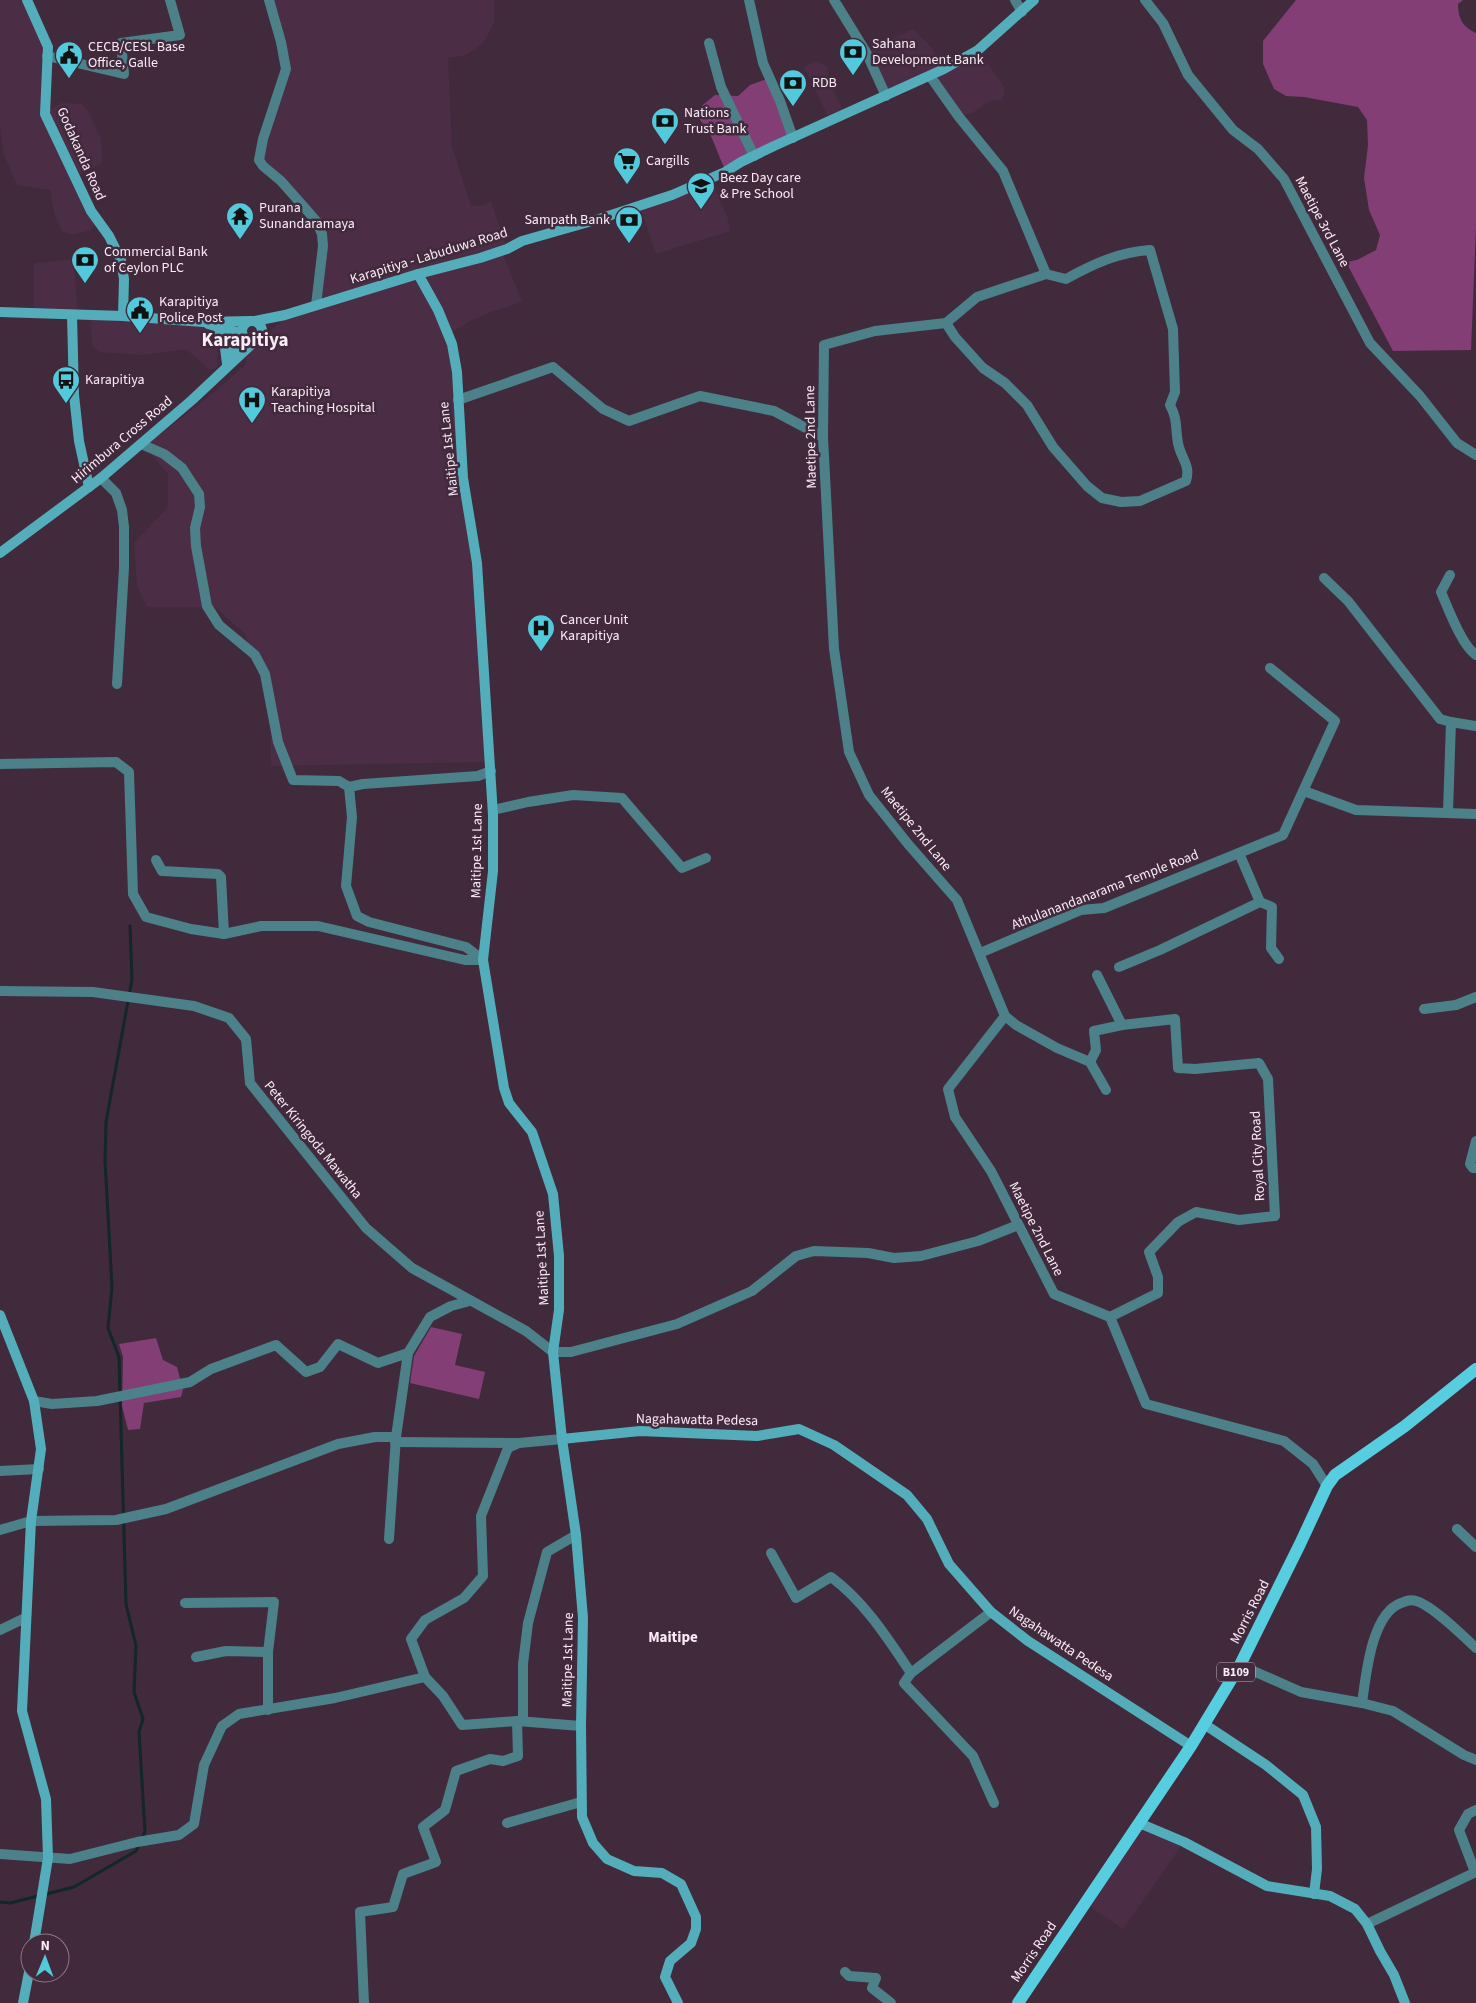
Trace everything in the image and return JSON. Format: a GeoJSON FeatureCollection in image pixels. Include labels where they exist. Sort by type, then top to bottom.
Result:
{"type":"FeatureCollection","features":[{"type":"Feature","properties":{"kind":"main road","name":"Morris Road"},"geometry":{"type":"LineString","coordinates":[[1018,2003],[1191,1746],[1240,1665],[1327,1486],[1335,1475],[1405,1426],[1475,1371]]}},
{"type":"Feature","properties":{"kind":"street","name":"Godakanda Road"},"geometry":{"type":"LineString","coordinates":[[27,0],[48,47],[45,114],[92,211],[105,230],[121,260],[124,278],[123,316]]}},
{"type":"Feature","properties":{"kind":"street"},"geometry":{"type":"LineString","coordinates":[[47,56],[124,74],[121,42],[180,35],[170,0]]}},
{"type":"Feature","properties":{"kind":"street"},"geometry":{"type":"LineString","coordinates":[[269,0],[281,42],[286,69],[263,139],[259,160],[304,206],[317,222],[322,234],[323,246],[316,305]]}},
{"type":"Feature","properties":{"kind":"street"},"geometry":{"type":"LineString","coordinates":[[749,0],[763,63],[780,101],[793,138]]}},
{"type":"Feature","properties":{"kind":"street"},"geometry":{"type":"LineString","coordinates":[[834,0],[866,52],[886,96]]}},
{"type":"Feature","properties":{"kind":"street"},"geometry":{"type":"LineString","coordinates":[[1015,0],[1022,12]]}},
{"type":"Feature","properties":{"kind":"street","name":"Karapitiya - Labuduwa Road"},"geometry":{"type":"LineString","coordinates":[[202,322],[252,321],[285,315],[418,274],[480,258],[507,249],[522,241],[640,206],[726,172],[754,156],[930,76],[978,50],[1034,0]]}},
{"type":"Feature","properties":{"kind":"street","name":"Maetipe 3rd Lane"},"geometry":{"type":"LineString","coordinates":[[1145,0],[1163,23],[1188,75],[1232,130],[1258,149],[1284,180],[1370,343],[1420,396],[1457,444],[1476,455]]}},
{"type":"Feature","properties":{"kind":"street"},"geometry":{"type":"LineString","coordinates":[[709,43],[721,87],[754,156]]}},
{"type":"Feature","properties":{"kind":"street"},"geometry":{"type":"LineString","coordinates":[[930,76],[959,117],[1003,171],[1046,274]]}},
{"type":"Feature","properties":{"kind":"street"},"geometry":{"type":"LineString","coordinates":[[1150,250],[1173,329],[1175,392],[1170,404],[1176,416],[1178,444],[1189,472],[1186,481],[1140,501],[1121,502],[1102,498],[1088,486],[1053,447],[1027,405],[1005,382],[983,368],[955,337],[946,323],[977,296],[1046,274],[1066,279],[1092,265],[1131,251],[1150,250]]}},
{"type":"Feature","properties":{"kind":"street","name":"Maitipe 1st Lane"},"geometry":{"type":"LineString","coordinates":[[418,274],[438,310],[452,344],[457,372],[463,478],[477,563],[493,810],[493,871],[484,960],[504,1088],[509,1104],[532,1132],[553,1194],[559,1256],[559,1310],[553,1352],[562,1439],[576,1535],[583,1618],[582,1817],[593,1843],[607,1859],[634,1871],[662,1873],[681,1884],[696,1917],[696,1929],[691,1943],[670,1961],[665,1977],[678,2003]]}},
{"type":"Feature","properties":{"kind":"street"},"geometry":{"type":"LineString","coordinates":[[0,312],[123,316],[202,322],[242,334],[247,340],[258,338],[261,326],[252,321],[243,325],[242,334],[225,367]]}},
{"type":"Feature","properties":{"kind":"street"},"geometry":{"type":"LineString","coordinates":[[72,314],[74,395],[79,441],[89,487]]}},
{"type":"Feature","properties":{"kind":"street","name":"Karapitiya - Labuduwa Road"},"geometry":{"type":"LineString","coordinates":[[258,338],[285,315]]}},
{"type":"Feature","properties":{"kind":"street","name":"Maetipe 2nd Lane"},"geometry":{"type":"LineString","coordinates":[[946,323],[875,330],[824,345],[823,436],[834,649],[849,752],[870,794],[908,844],[957,900],[1006,1016],[948,1089],[955,1117],[991,1170],[1054,1294],[1110,1317]]}},
{"type":"Feature","properties":{"kind":"street"},"geometry":{"type":"LineString","coordinates":[[215,327],[224,340],[225,367]]}},
{"type":"Feature","properties":{"kind":"street","name":"Hirimbura Cross Road"},"geometry":{"type":"LineString","coordinates":[[0,553],[101,478],[258,338]]}},
{"type":"Feature","properties":{"kind":"street"},"geometry":{"type":"LineString","coordinates":[[458,400],[552,367],[603,409],[629,421],[700,396],[774,411],[823,436]]}},
{"type":"Feature","properties":{"kind":"street"},"geometry":{"type":"LineString","coordinates":[[141,444],[164,454],[182,468],[198,494],[200,507],[196,528],[196,546],[207,606],[220,625],[255,655],[266,674],[278,742],[293,780],[339,781],[349,787],[363,784],[478,776],[490,771]]}},
{"type":"Feature","properties":{"kind":"street"},"geometry":{"type":"LineString","coordinates":[[101,478],[116,493],[122,510],[124,527],[124,568],[117,684]]}},
{"type":"Feature","properties":{"kind":"street"},"geometry":{"type":"LineString","coordinates":[[1450,575],[1441,592],[1471,652],[1476,655]]}},
{"type":"Feature","properties":{"kind":"street"},"geometry":{"type":"LineString","coordinates":[[1324,578],[1348,601],[1440,719],[1476,726]]}},
{"type":"Feature","properties":{"kind":"street","name":"Athulanandanarama Temple Road"},"geometry":{"type":"LineString","coordinates":[[981,955],[1081,910],[1104,908],[1283,835],[1335,721],[1270,668]]}},
{"type":"Feature","properties":{"kind":"street"},"geometry":{"type":"LineString","coordinates":[[1448,812],[1452,722]]}},
{"type":"Feature","properties":{"kind":"street"},"geometry":{"type":"LineString","coordinates":[[0,764],[116,762],[129,772],[133,894],[146,917],[191,929],[224,934],[261,926],[318,926],[465,960],[484,960]]}},
{"type":"Feature","properties":{"kind":"street"},"geometry":{"type":"LineString","coordinates":[[349,787],[352,818],[346,886],[357,916],[370,922],[466,947],[484,960]]}},
{"type":"Feature","properties":{"kind":"street"},"geometry":{"type":"LineString","coordinates":[[1304,791],[1356,810],[1476,814]]}},
{"type":"Feature","properties":{"kind":"street"},"geometry":{"type":"LineString","coordinates":[[493,810],[528,802],[573,796],[622,798],[682,868],[706,858]]}},
{"type":"Feature","properties":{"kind":"street"},"geometry":{"type":"LineString","coordinates":[[1239,853],[1260,902]]}},
{"type":"Feature","properties":{"kind":"street"},"geometry":{"type":"LineString","coordinates":[[156,860],[162,871],[218,874],[221,877],[224,934]]}},
{"type":"Feature","properties":{"kind":"street"},"geometry":{"type":"LineString","coordinates":[[1119,967],[1160,950],[1260,902],[1272,906],[1271,948],[1279,959]]}},
{"type":"Feature","properties":{"kind":"street"},"geometry":{"type":"LineString","coordinates":[[981,955],[1052,928]]}},
{"type":"Feature","properties":{"kind":"street"},"geometry":{"type":"LineString","coordinates":[[1090,1062],[1096,1050],[1094,1031],[1122,1025],[1097,975]]}},
{"type":"Feature","properties":{"kind":"street","name":"Peter Kiringoda Mawatha"},"geometry":{"type":"LineString","coordinates":[[0,991],[93,992],[194,1006],[229,1018],[246,1038],[250,1083],[366,1228],[412,1268],[526,1331],[553,1352]]}},
{"type":"Feature","properties":{"kind":"street"},"geometry":{"type":"LineString","coordinates":[[1424,1009],[1456,1006],[1476,997]]}},
{"type":"Feature","properties":{"kind":"street"},"geometry":{"type":"LineString","coordinates":[[1006,1016],[1016,1026],[1056,1048],[1090,1062],[1106,1090]]}},
{"type":"Feature","properties":{"kind":"street","name":"Royal City Road"},"geometry":{"type":"LineString","coordinates":[[1110,1317],[1158,1293],[1158,1277],[1149,1252],[1178,1222],[1196,1212],[1239,1220],[1275,1216],[1268,1080],[1259,1063],[1195,1069],[1178,1068],[1175,1020],[1122,1025]]}},
{"type":"Feature","properties":{"kind":"street"},"geometry":{"type":"LineString","coordinates":[[1476,1141],[1470,1164],[1473,1168],[1476,1168]]}},
{"type":"Feature","properties":{"kind":"street"},"geometry":{"type":"LineString","coordinates":[[553,1352],[571,1352],[678,1324],[752,1290],[796,1256],[814,1251],[868,1252],[894,1258],[921,1256],[978,1241],[1018,1224]]}},
{"type":"Feature","properties":{"kind":"street"},"geometry":{"type":"LineString","coordinates":[[389,1539],[395,1439],[408,1353],[430,1317],[451,1306],[470,1301]]}},
{"type":"Feature","properties":{"kind":"street"},"geometry":{"type":"LineString","coordinates":[[0,1315],[34,1401],[41,1449],[30,1521],[22,1712],[46,1799],[48,1858],[35,1933]]}},
{"type":"Feature","properties":{"kind":"street"},"geometry":{"type":"LineString","coordinates":[[1110,1317],[1146,1404],[1284,1441],[1313,1464],[1327,1486]]}},
{"type":"Feature","properties":{"kind":"street"},"geometry":{"type":"LineString","coordinates":[[34,1401],[52,1404],[97,1401],[190,1382],[212,1369],[276,1345],[306,1372],[320,1367],[338,1344],[378,1363],[408,1353]]}},
{"type":"Feature","properties":{"kind":"street","name":"Nagahawatta Pedesa"},"geometry":{"type":"LineString","coordinates":[[562,1439],[640,1431],[757,1436],[798,1430],[834,1444],[907,1495],[927,1519],[949,1564],[991,1612],[1028,1641],[1191,1746]]}},
{"type":"Feature","properties":{"kind":"street"},"geometry":{"type":"LineString","coordinates":[[0,1530],[30,1521],[116,1520],[166,1509],[338,1444],[375,1437],[519,1443],[562,1439]]}},
{"type":"Feature","properties":{"kind":"street"},"geometry":{"type":"LineString","coordinates":[[519,1443],[508,1448],[481,1516],[483,1576],[464,1598],[425,1620],[411,1638],[425,1677],[443,1696],[462,1725],[520,1721],[581,1726]]}},
{"type":"Feature","properties":{"kind":"street"},"geometry":{"type":"LineString","coordinates":[[0,1471],[39,1469]]}},
{"type":"Feature","properties":{"kind":"street"},"geometry":{"type":"LineString","coordinates":[[1457,1529],[1476,1548]]}},
{"type":"Feature","properties":{"kind":"street"},"geometry":{"type":"LineString","coordinates":[[364,2003],[360,1912],[392,1907],[403,1874],[436,1862],[423,1827],[445,1810],[456,1771],[490,1758],[503,1761],[518,1756],[523,1664],[528,1623],[547,1552],[576,1535]]}},
{"type":"Feature","properties":{"kind":"street"},"geometry":{"type":"LineString","coordinates":[[772,1553],[796,1598],[831,1577],[844,1587],[879,1626],[910,1673]]}},
{"type":"Feature","properties":{"kind":"street"},"geometry":{"type":"LineString","coordinates":[[1362,1703],[1374,1637],[1395,1605],[1410,1600],[1418,1601],[1447,1622],[1476,1648]]}},
{"type":"Feature","properties":{"kind":"street"},"geometry":{"type":"LineString","coordinates":[[185,1603],[274,1602],[268,1652],[268,1710]]}},
{"type":"Feature","properties":{"kind":"street"},"geometry":{"type":"LineString","coordinates":[[991,1612],[910,1673],[904,1683],[973,1756],[994,1803]]}},
{"type":"Feature","properties":{"kind":"street"},"geometry":{"type":"LineString","coordinates":[[0,1630],[25,1618]]}},
{"type":"Feature","properties":{"kind":"street"},"geometry":{"type":"LineString","coordinates":[[196,1658],[226,1651],[268,1652]]}},
{"type":"Feature","properties":{"kind":"street"},"geometry":{"type":"LineString","coordinates":[[1240,1665],[1301,1692],[1362,1703],[1393,1711],[1464,1755],[1476,1760]]}},
{"type":"Feature","properties":{"kind":"street"},"geometry":{"type":"LineString","coordinates":[[0,1854],[70,1859],[140,1842],[179,1835],[194,1824],[204,1765],[222,1726],[239,1714],[336,1698],[425,1677]]}},
{"type":"Feature","properties":{"kind":"street"},"geometry":{"type":"LineString","coordinates":[[1204,1724],[1266,1765],[1303,1795],[1316,1827],[1318,1869],[1314,1894]]}},
{"type":"Feature","properties":{"kind":"street"},"geometry":{"type":"LineString","coordinates":[[507,1823],[581,1802]]}},
{"type":"Feature","properties":{"kind":"street"},"geometry":{"type":"LineString","coordinates":[[1367,1924],[1476,1872],[1459,1830],[1468,1814],[1476,1810]]}},
{"type":"Feature","properties":{"kind":"street"},"geometry":{"type":"LineString","coordinates":[[1138,1823],[1184,1842],[1267,1886],[1330,1896],[1354,1909],[1367,1924],[1394,1975],[1405,2003]]}},
{"type":"Feature","properties":{"kind":"street"},"geometry":{"type":"LineString","coordinates":[[845,1972],[849,1976],[876,1978],[872,1988],[890,2003]]}},
{"type":"Feature","properties":{"kind":"street"},"geometry":{"type":"LineString","coordinates":[[22,2003],[26,1983]]}},
{"type":"Feature","properties":{"kind":"shaded area"},"geometry":{"type":"Polygon","coordinates":[[[0,0],[27,0],[48,47],[45,113],[61,103],[82,104],[88,111],[101,139],[102,163],[75,177],[98,218],[91,230],[72,235],[62,231],[54,212],[50,190],[17,185],[4,155],[0,126],[0,0]]]}},
{"type":"Feature","properties":{"kind":"shaded area"},"geometry":{"type":"Polygon","coordinates":[[[269,0],[494,0],[494,23],[483,43],[466,55],[448,58],[452,147],[471,206],[484,205],[491,201],[507,249],[502,251],[522,302],[472,320],[449,334],[467,497],[490,762],[271,766],[271,721],[263,681],[245,634],[215,607],[147,607],[137,586],[134,543],[168,507],[168,474],[145,446],[217,390],[245,365],[250,345],[270,332],[288,314],[316,305],[322,234],[259,160],[286,69],[269,0]]]}},
{"type":"Feature","properties":{"kind":"shaded area"},"geometry":{"type":"Polygon","coordinates":[[[1296,0],[1463,0],[1458,4],[1460,18],[1468,28],[1476,33],[1476,228],[1471,350],[1393,351],[1346,262],[1357,260],[1376,250],[1380,235],[1369,210],[1364,178],[1368,145],[1367,120],[1358,107],[1304,97],[1286,96],[1274,89],[1263,64],[1263,41],[1296,0]]]}},
{"type":"Feature","properties":{"kind":"shaded area"},"geometry":{"type":"Polygon","coordinates":[[[913,29],[932,48],[944,69],[978,50],[1004,87],[1005,92],[1002,100],[989,101],[972,113],[959,117],[929,76],[886,96],[866,52],[913,29]]]}},
{"type":"Feature","properties":{"kind":"shaded area"},"geometry":{"type":"Polygon","coordinates":[[[816,61],[827,67],[830,83],[843,110],[830,121],[804,67],[816,61]]]}},
{"type":"Feature","properties":{"kind":"shaded area"},"geometry":{"type":"Polygon","coordinates":[[[770,78],[793,138],[724,167],[709,132],[693,113],[715,95],[738,96],[750,85],[770,78]]]}},
{"type":"Feature","properties":{"kind":"shaded area"},"geometry":{"type":"Polygon","coordinates":[[[710,178],[727,216],[730,231],[656,254],[640,206],[710,178]]]}},
{"type":"Feature","properties":{"kind":"shaded area"},"geometry":{"type":"Polygon","coordinates":[[[73,259],[78,315],[34,313],[34,266],[37,263],[73,259]]]}},
{"type":"Feature","properties":{"kind":"shaded area"},"geometry":{"type":"Polygon","coordinates":[[[90,315],[203,322],[214,337],[218,367],[210,370],[186,349],[143,355],[100,352],[92,346],[90,315]]]}},
{"type":"Feature","properties":{"kind":"shaded area"},"geometry":{"type":"Polygon","coordinates":[[[431,1327],[462,1334],[455,1365],[485,1372],[479,1399],[410,1383],[414,1356],[431,1327]]]}},
{"type":"Feature","properties":{"kind":"shaded area"},"geometry":{"type":"Polygon","coordinates":[[[156,1338],[163,1360],[177,1367],[183,1390],[181,1397],[144,1403],[140,1429],[128,1430],[122,1406],[123,1357],[119,1344],[156,1338]]]}},
{"type":"Feature","properties":{"kind":"shaded area"},"geometry":{"type":"Polygon","coordinates":[[[1139,1823],[1184,1842],[1123,1929],[1085,1903],[1139,1823]]]}},
{"type":"Feature","properties":{"kind":"waterway"},"geometry":{"type":"LineString","coordinates":[[130,926],[132,979],[106,1122],[105,1161],[112,1287],[108,1328],[119,1357],[126,1604],[136,1646],[134,1692],[143,1719],[139,1732],[145,1832],[141,1840]]}},
{"type":"Feature","properties":{"kind":"waterway"},"geometry":{"type":"LineString","coordinates":[[0,1902],[10,1903],[74,1887],[136,1851],[139,1845]]}},
{"type":"Feature","properties":{"kind":"place","name":"Sahana Development Bank"},"geometry":{"type":"Point","coordinates":[853,76]}},
{"type":"Feature","properties":{"kind":"place","name":"CECB/CESL Base Office, Galle"},"geometry":{"type":"Point","coordinates":[69,79]}},
{"type":"Feature","properties":{"kind":"place","name":"RDB"},"geometry":{"type":"Point","coordinates":[793,107]}},
{"type":"Feature","properties":{"kind":"place","name":"Nations Trust Bank"},"geometry":{"type":"Point","coordinates":[665,145]}},
{"type":"Feature","properties":{"kind":"place","name":"Cargills"},"geometry":{"type":"Point","coordinates":[627,185]}},
{"type":"Feature","properties":{"kind":"place","name":"Beez Day care & Pre School"},"geometry":{"type":"Point","coordinates":[701,210]}},
{"type":"Feature","properties":{"kind":"place","name":"Purana Sunandaramaya"},"geometry":{"type":"Point","coordinates":[240,240]}},
{"type":"Feature","properties":{"kind":"place","name":"Sampath Bank"},"geometry":{"type":"Point","coordinates":[629,244]}},
{"type":"Feature","properties":{"kind":"place","name":"Commercial Bank of Ceylon PLC"},"geometry":{"type":"Point","coordinates":[85,284]}},
{"type":"Feature","properties":{"kind":"place","name":"Karapitiya Police Post"},"geometry":{"type":"Point","coordinates":[140,334]}},
{"type":"Feature","properties":{"kind":"place","name":"Karapitiya"},"geometry":{"type":"Point","coordinates":[66,404]}},
{"type":"Feature","properties":{"kind":"place","name":"Karapitiya Teaching Hospital"},"geometry":{"type":"Point","coordinates":[252,424]}},
{"type":"Feature","properties":{"kind":"place","name":"Cancer Unit Karapitiya"},"geometry":{"type":"Point","coordinates":[541,652]}},
{"type":"Feature","properties":{"kind":"district","name":"Karapitiya"},"geometry":{"type":"Point","coordinates":[245,340]}},
{"type":"Feature","properties":{"kind":"district","name":"Maitipe"},"geometry":{"type":"Point","coordinates":[673,1637]}}]}
